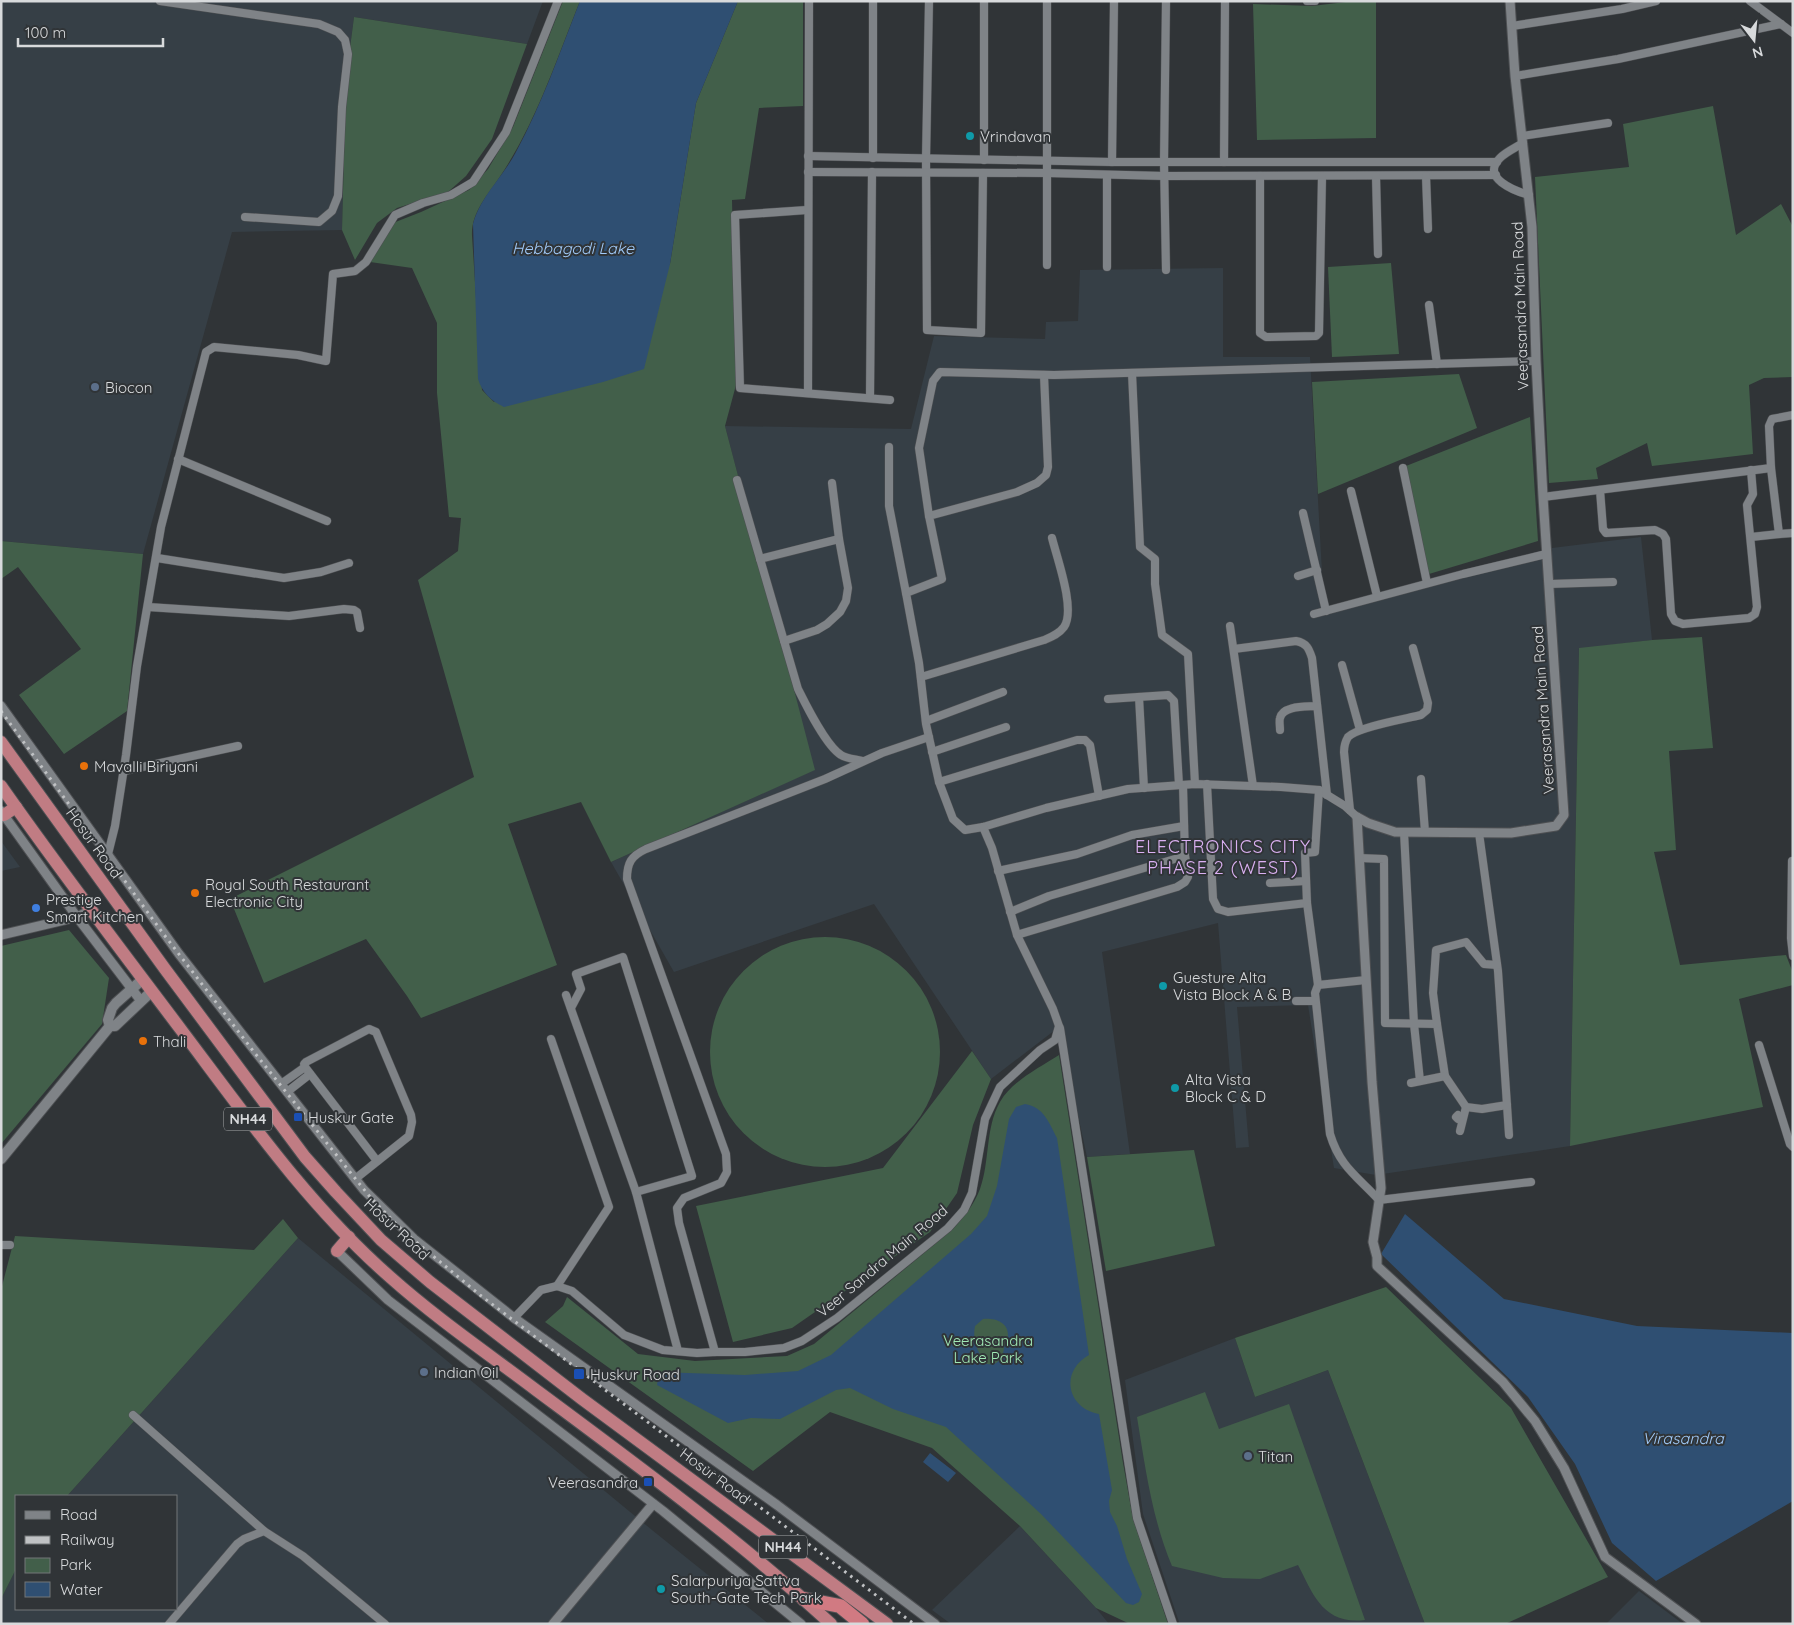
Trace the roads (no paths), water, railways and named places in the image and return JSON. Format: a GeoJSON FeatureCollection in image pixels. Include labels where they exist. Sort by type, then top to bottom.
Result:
{"type":"FeatureCollection","features":[{"type":"Feature","properties":{"kind":"highway","name":"Hosur Road"},"geometry":{"type":"LineString","coordinates":[[1,742],[306,1157],[381,1240],[430,1282],[582,1399],[887,1624]]}},
{"type":"Feature","properties":{"kind":"highway","name":"NH44"},"geometry":{"type":"LineString","coordinates":[[1,786],[91,910],[267,1144],[336,1225],[389,1277],[666,1487],[804,1599],[817,1619],[831,1624]]}},
{"type":"Feature","properties":{"kind":"highway"},"geometry":{"type":"LineString","coordinates":[[3,813],[16,807]]}},
{"type":"Feature","properties":{"kind":"highway"},"geometry":{"type":"LineString","coordinates":[[338,1251],[349,1238]]}},
{"type":"Feature","properties":{"kind":"highway"},"geometry":{"type":"LineString","coordinates":[[666,1487],[679,1471]]}},
{"type":"Feature","properties":{"kind":"highway"},"geometry":{"type":"LineString","coordinates":[[804,1599],[840,1606],[862,1624]]}},
{"type":"Feature","properties":{"kind":"main road"},"geometry":{"type":"LineString","coordinates":[[110,1026],[108,1020],[112,1008],[144,979]]}},
{"type":"Feature","properties":{"kind":"main road"},"geometry":{"type":"LineString","coordinates":[[1,1159],[110,1026],[115,1026],[152,990]]}},
{"type":"Feature","properties":{"kind":"street"},"geometry":{"type":"LineString","coordinates":[[160,1],[319,24],[338,32],[345,40],[348,54],[342,107],[338,196],[332,211],[319,222],[245,217]]}},
{"type":"Feature","properties":{"kind":"street"},"geometry":{"type":"LineString","coordinates":[[108,854],[115,826],[124,771],[137,666],[161,527],[206,352],[214,347],[326,361],[333,274],[355,271],[366,262],[395,215],[423,203],[451,195],[473,182],[506,132],[558,1]]}},
{"type":"Feature","properties":{"kind":"street"},"geometry":{"type":"LineString","coordinates":[[808,393],[809,1]]}},
{"type":"Feature","properties":{"kind":"street"},"geometry":{"type":"LineString","coordinates":[[873,1],[873,158]]}},
{"type":"Feature","properties":{"kind":"street"},"geometry":{"type":"LineString","coordinates":[[929,1],[926,159],[927,330],[981,333],[983,173]]}},
{"type":"Feature","properties":{"kind":"street"},"geometry":{"type":"LineString","coordinates":[[984,1],[984,160]]}},
{"type":"Feature","properties":{"kind":"street"},"geometry":{"type":"LineString","coordinates":[[1047,1],[1047,265]]}},
{"type":"Feature","properties":{"kind":"street"},"geometry":{"type":"LineString","coordinates":[[1112,162],[1114,1]]}},
{"type":"Feature","properties":{"kind":"street"},"geometry":{"type":"LineString","coordinates":[[1166,1],[1164,162],[1166,270]]}},
{"type":"Feature","properties":{"kind":"street"},"geometry":{"type":"LineString","coordinates":[[1224,162],[1225,1]]}},
{"type":"Feature","properties":{"kind":"street"},"geometry":{"type":"LineString","coordinates":[[1307,1],[1315,1]]}},
{"type":"Feature","properties":{"kind":"street","name":"Veerasandra Main Road"},"geometry":{"type":"LineString","coordinates":[[889,447],[889,506],[921,677],[929,737],[939,782],[952,819],[965,830],[984,827],[1046,808],[1128,789],[1195,784],[1319,790],[1350,810],[1357,817],[1368,823],[1395,832],[1510,833],[1556,826],[1564,815],[1546,554],[1536,361],[1532,226],[1515,76],[1510,1]]}},
{"type":"Feature","properties":{"kind":"street"},"geometry":{"type":"LineString","coordinates":[[1512,26],[1622,9],[1656,1]]}},
{"type":"Feature","properties":{"kind":"street"},"geometry":{"type":"LineString","coordinates":[[1755,3],[1793,32]]}},
{"type":"Feature","properties":{"kind":"street"},"geometry":{"type":"LineString","coordinates":[[1515,76],[1618,59],[1781,24]]}},
{"type":"Feature","properties":{"kind":"street"},"geometry":{"type":"LineString","coordinates":[[1529,195],[1504,186],[1496,175],[1495,166],[1497,162],[1508,151],[1522,140],[1608,123]]}},
{"type":"Feature","properties":{"kind":"street"},"geometry":{"type":"LineString","coordinates":[[808,156],[1112,162],[1497,162]]}},
{"type":"Feature","properties":{"kind":"street"},"geometry":{"type":"LineString","coordinates":[[1435,162],[1435,176]]}},
{"type":"Feature","properties":{"kind":"street"},"geometry":{"type":"LineString","coordinates":[[808,172],[1047,173],[1165,176],[1496,175]]}},
{"type":"Feature","properties":{"kind":"street"},"geometry":{"type":"LineString","coordinates":[[870,398],[872,172]]}},
{"type":"Feature","properties":{"kind":"street"},"geometry":{"type":"LineString","coordinates":[[1107,175],[1107,267]]}},
{"type":"Feature","properties":{"kind":"street"},"geometry":{"type":"LineString","coordinates":[[1260,176],[1260,333],[1266,337],[1316,336],[1319,333],[1322,176]]}},
{"type":"Feature","properties":{"kind":"street"},"geometry":{"type":"LineString","coordinates":[[1376,176],[1378,254]]}},
{"type":"Feature","properties":{"kind":"street"},"geometry":{"type":"LineString","coordinates":[[1426,176],[1428,229]]}},
{"type":"Feature","properties":{"kind":"street"},"geometry":{"type":"LineString","coordinates":[[807,210],[735,215],[740,388],[890,400]]}},
{"type":"Feature","properties":{"kind":"street"},"geometry":{"type":"LineString","coordinates":[[1429,306],[1437,364]]}},
{"type":"Feature","properties":{"kind":"street"},"geometry":{"type":"LineString","coordinates":[[906,593],[942,579],[929,516],[919,448],[933,381],[940,372],[1044,375],[1536,361]]}},
{"type":"Feature","properties":{"kind":"street"},"geometry":{"type":"LineString","coordinates":[[1132,373],[1140,548],[1155,559],[1155,584],[1162,636],[1188,654],[1195,784]]}},
{"type":"Feature","properties":{"kind":"street"},"geometry":{"type":"LineString","coordinates":[[929,516],[1017,492],[1037,483],[1046,475],[1048,467],[1044,375]]}},
{"type":"Feature","properties":{"kind":"street"},"geometry":{"type":"LineString","coordinates":[[1779,534],[1771,468],[1769,426],[1772,419],[1793,415]]}},
{"type":"Feature","properties":{"kind":"street"},"geometry":{"type":"LineString","coordinates":[[178,459],[327,521]]}},
{"type":"Feature","properties":{"kind":"street"},"geometry":{"type":"LineString","coordinates":[[1403,468],[1427,583]]}},
{"type":"Feature","properties":{"kind":"street"},"geometry":{"type":"LineString","coordinates":[[1543,497],[1771,468]]}},
{"type":"Feature","properties":{"kind":"street"},"geometry":{"type":"LineString","coordinates":[[1600,490],[1603,529],[1606,533],[1655,530],[1663,534],[1666,539],[1671,614],[1675,621],[1683,624],[1748,618],[1755,614],[1757,607],[1747,505],[1754,494],[1752,470]]}},
{"type":"Feature","properties":{"kind":"street"},"geometry":{"type":"LineString","coordinates":[[737,480],[798,689],[834,750],[846,758],[863,761]]}},
{"type":"Feature","properties":{"kind":"street"},"geometry":{"type":"LineString","coordinates":[[784,642],[827,624],[840,612],[846,601],[848,588],[839,540],[832,484]]}},
{"type":"Feature","properties":{"kind":"street"},"geometry":{"type":"LineString","coordinates":[[1352,490],[1377,596]]}},
{"type":"Feature","properties":{"kind":"street"},"geometry":{"type":"LineString","coordinates":[[1303,513],[1326,611]]}},
{"type":"Feature","properties":{"kind":"street"},"geometry":{"type":"LineString","coordinates":[[1751,537],[1793,533]]}},
{"type":"Feature","properties":{"kind":"street"},"geometry":{"type":"LineString","coordinates":[[921,677],[1044,640],[1057,634],[1065,626],[1068,614],[1066,592],[1052,538]]}},
{"type":"Feature","properties":{"kind":"street"},"geometry":{"type":"LineString","coordinates":[[760,560],[839,540]]}},
{"type":"Feature","properties":{"kind":"street"},"geometry":{"type":"LineString","coordinates":[[1314,614],[1427,583],[1546,554]]}},
{"type":"Feature","properties":{"kind":"street"},"geometry":{"type":"LineString","coordinates":[[157,558],[284,578],[321,572],[349,563]]}},
{"type":"Feature","properties":{"kind":"street"},"geometry":{"type":"LineString","coordinates":[[1298,576],[1317,570]]}},
{"type":"Feature","properties":{"kind":"street"},"geometry":{"type":"LineString","coordinates":[[1548,584],[1613,582]]}},
{"type":"Feature","properties":{"kind":"street"},"geometry":{"type":"LineString","coordinates":[[148,607],[288,616],[344,609],[357,612],[360,628]]}},
{"type":"Feature","properties":{"kind":"street"},"geometry":{"type":"LineString","coordinates":[[1230,626],[1253,786]]}},
{"type":"Feature","properties":{"kind":"street"},"geometry":{"type":"LineString","coordinates":[[1234,649],[1296,641],[1303,642],[1308,648],[1312,658],[1327,795]]}},
{"type":"Feature","properties":{"kind":"street"},"geometry":{"type":"LineString","coordinates":[[1350,810],[1344,745],[1347,738],[1360,730],[1421,715],[1427,710],[1428,703],[1413,648]]}},
{"type":"Feature","properties":{"kind":"street"},"geometry":{"type":"LineString","coordinates":[[1342,665],[1360,730]]}},
{"type":"Feature","properties":{"kind":"street"},"geometry":{"type":"LineString","coordinates":[[926,721],[1003,692]]}},
{"type":"Feature","properties":{"kind":"street"},"geometry":{"type":"LineString","coordinates":[[1017,935],[1176,887],[1185,882],[1188,877],[1174,701],[1168,695],[1108,699]]}},
{"type":"Feature","properties":{"kind":"street"},"geometry":{"type":"LineString","coordinates":[[1139,697],[1144,788]]}},
{"type":"Feature","properties":{"kind":"street"},"geometry":{"type":"LineString","coordinates":[[1,706],[179,954],[364,1190],[414,1239],[514,1318],[770,1500],[935,1624]]}},
{"type":"Feature","properties":{"kind":"street"},"geometry":{"type":"LineString","coordinates":[[1280,730],[1280,717],[1283,713],[1288,710],[1318,706]]}},
{"type":"Feature","properties":{"kind":"street"},"geometry":{"type":"LineString","coordinates":[[932,752],[1006,726]]}},
{"type":"Feature","properties":{"kind":"street"},"geometry":{"type":"LineString","coordinates":[[715,1352],[677,1208],[684,1198],[721,1183],[727,1172],[726,1154],[627,879],[627,868],[630,860],[646,849],[824,779],[863,761],[929,737]]}},
{"type":"Feature","properties":{"kind":"street"},"geometry":{"type":"LineString","coordinates":[[939,782],[1077,740],[1085,740],[1090,745],[1099,796]]}},
{"type":"Feature","properties":{"kind":"street"},"geometry":{"type":"LineString","coordinates":[[124,771],[238,746]]}},
{"type":"Feature","properties":{"kind":"street"},"geometry":{"type":"LineString","coordinates":[[1421,779],[1425,832]]}},
{"type":"Feature","properties":{"kind":"street"},"geometry":{"type":"LineString","coordinates":[[1207,784],[1213,899],[1218,909],[1228,912],[1307,903]]}},
{"type":"Feature","properties":{"kind":"street"},"geometry":{"type":"LineString","coordinates":[[1319,790],[1315,852],[1304,853],[1307,903],[1318,985],[1314,993],[1330,1134],[1341,1160],[1379,1200]]}},
{"type":"Feature","properties":{"kind":"street"},"geometry":{"type":"LineString","coordinates":[[3,813],[141,1001]]}},
{"type":"Feature","properties":{"kind":"street"},"geometry":{"type":"LineString","coordinates":[[1357,817],[1366,980],[1381,1188],[1372,1242],[1377,1266],[1503,1382],[1535,1421],[1564,1468],[1605,1557],[1696,1624]]}},
{"type":"Feature","properties":{"kind":"street"},"geometry":{"type":"LineString","coordinates":[[998,871],[1077,854],[1132,835],[1184,826]]}},
{"type":"Feature","properties":{"kind":"street"},"geometry":{"type":"LineString","coordinates":[[984,827],[1017,935],[1054,1009],[1060,1026],[1137,1518],[1173,1624]]}},
{"type":"Feature","properties":{"kind":"street"},"geometry":{"type":"LineString","coordinates":[[1404,832],[1414,1024],[1420,1081]]}},
{"type":"Feature","properties":{"kind":"street"},"geometry":{"type":"LineString","coordinates":[[1479,833],[1497,964],[1509,1135]]}},
{"type":"Feature","properties":{"kind":"street"},"geometry":{"type":"LineString","coordinates":[[1010,912],[1049,896],[1185,856]]}},
{"type":"Feature","properties":{"kind":"street"},"geometry":{"type":"LineString","coordinates":[[1359,858],[1384,859],[1385,1023],[1437,1024]]}},
{"type":"Feature","properties":{"kind":"street"},"geometry":{"type":"LineString","coordinates":[[1792,861],[1791,938],[1793,956]]}},
{"type":"Feature","properties":{"kind":"street"},"geometry":{"type":"LineString","coordinates":[[1270,883],[1306,881]]}},
{"type":"Feature","properties":{"kind":"street"},"geometry":{"type":"LineString","coordinates":[[1,935],[78,917],[91,910]]}},
{"type":"Feature","properties":{"kind":"street"},"geometry":{"type":"LineString","coordinates":[[1460,1131],[1466,1107],[1445,1076],[1433,993],[1436,950],[1466,942],[1484,964],[1497,964]]}},
{"type":"Feature","properties":{"kind":"street"},"geometry":{"type":"LineString","coordinates":[[571,1008],[581,989],[576,974],[623,957],[692,1176],[636,1192]]}},
{"type":"Feature","properties":{"kind":"street"},"geometry":{"type":"LineString","coordinates":[[1318,985],[1366,980]]}},
{"type":"Feature","properties":{"kind":"street"},"geometry":{"type":"LineString","coordinates":[[566,995],[636,1192],[678,1351]]}},
{"type":"Feature","properties":{"kind":"street"},"geometry":{"type":"LineString","coordinates":[[1296,1001],[1315,1002]]}},
{"type":"Feature","properties":{"kind":"street","name":"Veer Sandra Main Road"},"geometry":{"type":"LineString","coordinates":[[557,1286],[572,1291],[624,1335],[663,1350],[697,1354],[745,1352],[784,1348],[802,1341],[837,1318],[948,1228],[964,1210],[972,1193],[986,1119],[1000,1087],[1040,1050],[1055,1040],[1060,1026]]}},
{"type":"Feature","properties":{"kind":"street"},"geometry":{"type":"LineString","coordinates":[[284,1088],[305,1067],[304,1064],[306,1062],[369,1029],[376,1032],[411,1115],[412,1122],[409,1136],[355,1179]]}},
{"type":"Feature","properties":{"kind":"street"},"geometry":{"type":"LineString","coordinates":[[514,1318],[541,1290],[557,1286],[609,1207],[551,1039]]}},
{"type":"Feature","properties":{"kind":"street"},"geometry":{"type":"LineString","coordinates":[[1759,1045],[1790,1144],[1793,1147]]}},
{"type":"Feature","properties":{"kind":"street"},"geometry":{"type":"LineString","coordinates":[[305,1067],[377,1161]]}},
{"type":"Feature","properties":{"kind":"street"},"geometry":{"type":"LineString","coordinates":[[284,1088],[310,1074]]}},
{"type":"Feature","properties":{"kind":"street"},"geometry":{"type":"LineString","coordinates":[[1411,1083],[1445,1076]]}},
{"type":"Feature","properties":{"kind":"street"},"geometry":{"type":"LineString","coordinates":[[1466,1107],[1482,1109],[1506,1105]]}},
{"type":"Feature","properties":{"kind":"street"},"geometry":{"type":"LineString","coordinates":[[1379,1200],[1531,1182]]}},
{"type":"Feature","properties":{"kind":"street"},"geometry":{"type":"LineString","coordinates":[[338,1251],[388,1300],[653,1504],[801,1624]]}},
{"type":"Feature","properties":{"kind":"street"},"geometry":{"type":"LineString","coordinates":[[133,1415],[264,1531],[303,1556],[385,1624]]}},
{"type":"Feature","properties":{"kind":"street"},"geometry":{"type":"LineString","coordinates":[[553,1624],[653,1504]]}},
{"type":"Feature","properties":{"kind":"street"},"geometry":{"type":"LineString","coordinates":[[169,1624],[237,1544],[244,1538],[264,1531]]}},
{"type":"Feature","properties":{"kind":"water","name":"Hebbagodi Lake"},"geometry":{"type":"Polygon","coordinates":[[[580,1],[738,1],[696,103],[670,264],[644,369],[603,382],[504,407],[488,396],[478,379],[473,224],[486,196],[511,161],[525,134],[550,78],[580,1]]]}},
{"type":"Feature","properties":{"kind":"water","name":"Veerasandra Lake Park"},"geometry":{"type":"Polygon","coordinates":[[[1025,1104],[1037,1108],[1045,1116],[1057,1138],[1089,1355],[1074,1370],[1071,1388],[1079,1404],[1099,1414],[1112,1490],[1109,1501],[1110,1512],[1142,1594],[1139,1602],[1133,1605],[1126,1603],[1041,1514],[946,1427],[893,1409],[850,1388],[836,1390],[780,1419],[751,1418],[728,1423],[657,1385],[659,1372],[745,1375],[798,1371],[831,1355],[971,1234],[987,1216],[997,1186],[1009,1119],[1016,1107],[1025,1104]],[[983,1319],[975,1326],[974,1336],[976,1346],[987,1364],[995,1364],[1003,1355],[1008,1332],[1004,1324],[983,1319]]]}},
{"type":"Feature","properties":{"kind":"water","name":"Virasandra"},"geometry":{"type":"Polygon","coordinates":[[[1405,1214],[1504,1299],[1637,1326],[1793,1333],[1793,1501],[1656,1581],[1612,1543],[1575,1464],[1528,1397],[1381,1254],[1405,1214]]]}},
{"type":"Feature","properties":{"kind":"water"},"geometry":{"type":"Polygon","coordinates":[[[930,1453],[956,1473],[948,1482],[923,1462],[930,1453]]]}},
{"type":"Feature","properties":{"kind":"railway"},"geometry":{"type":"LineString","coordinates":[[1,711],[162,932],[254,1052],[370,1197],[403,1231],[480,1295],[914,1624]]}},
{"type":"Feature","properties":{"kind":"place","name":"Vrindavan"},"geometry":{"type":"Point","coordinates":[970,136]}},
{"type":"Feature","properties":{"kind":"place","name":"Biocon"},"geometry":{"type":"Point","coordinates":[95,387]}},
{"type":"Feature","properties":{"kind":"place","name":"Mavalli Biriyani"},"geometry":{"type":"Point","coordinates":[84,766]}},
{"type":"Feature","properties":{"kind":"place","name":"Royal South Restaurant Electronic City"},"geometry":{"type":"Point","coordinates":[195,893]}},
{"type":"Feature","properties":{"kind":"place","name":"Prestige Smart Kitchen"},"geometry":{"type":"Point","coordinates":[36,908]}},
{"type":"Feature","properties":{"kind":"place","name":"Guesture Alta Vista Block A & B"},"geometry":{"type":"Point","coordinates":[1163,986]}},
{"type":"Feature","properties":{"kind":"place","name":"Thali"},"geometry":{"type":"Point","coordinates":[143,1041]}},
{"type":"Feature","properties":{"kind":"place","name":"Alta Vista Block C & D"},"geometry":{"type":"Point","coordinates":[1175,1088]}},
{"type":"Feature","properties":{"kind":"place","name":"Huskur Gate"},"geometry":{"type":"Point","coordinates":[298,1117]}},
{"type":"Feature","properties":{"kind":"place","name":"Indian Oil"},"geometry":{"type":"Point","coordinates":[424,1372]}},
{"type":"Feature","properties":{"kind":"place","name":"Huskur Road"},"geometry":{"type":"Point","coordinates":[579,1374]}},
{"type":"Feature","properties":{"kind":"place","name":"Titan"},"geometry":{"type":"Point","coordinates":[1248,1456]}},
{"type":"Feature","properties":{"kind":"place","name":"Veerasandra"},"geometry":{"type":"Point","coordinates":[648,1482]}},
{"type":"Feature","properties":{"kind":"place","name":"Salarpuriya Sattva South-Gate Tech Park"},"geometry":{"type":"Point","coordinates":[661,1589]}},
{"type":"Feature","properties":{"kind":"district","name":"ELECTRONICS CITY PHASE 2 (WEST)"},"geometry":{"type":"Point","coordinates":[1223,856]}}]}
